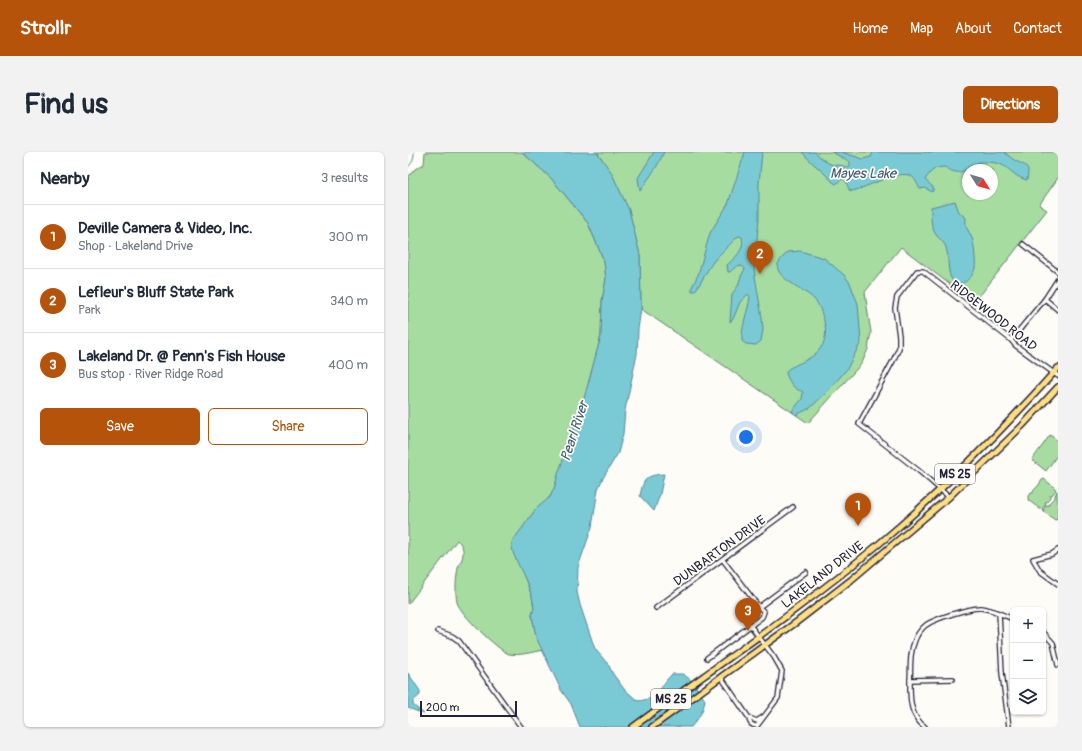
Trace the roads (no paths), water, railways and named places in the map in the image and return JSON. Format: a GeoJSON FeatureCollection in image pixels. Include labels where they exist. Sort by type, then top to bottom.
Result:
{"type":"FeatureCollection","features":[{"type":"Feature","properties":{"kind":"highway","name":"LAKELAND DRIVE"},"geometry":{"type":"LineString","coordinates":[[633,727],[793,611],[844,572],[903,523],[939,490],[1056,374],[1058,368]]}},
{"type":"Feature","properties":{"kind":"highway","name":"LAKELAND DRIVE"},"geometry":{"type":"LineString","coordinates":[[652,727],[798,621],[851,580],[949,497],[999,449],[1058,386]]}},
{"type":"Feature","properties":{"kind":"highway"},"geometry":{"type":"LineString","coordinates":[[1048,398],[1058,392]]}},
{"type":"Feature","properties":{"kind":"street"},"geometry":{"type":"LineString","coordinates":[[1023,244],[1058,272]]}},
{"type":"Feature","properties":{"kind":"street","name":"RIDGEWOOD ROAD"},"geometry":{"type":"LineString","coordinates":[[939,490],[918,471],[858,424],[899,348],[900,336],[895,308],[897,296],[917,271],[923,272],[1011,340],[1015,345],[1056,374]]}},
{"type":"Feature","properties":{"kind":"street"},"geometry":{"type":"LineString","coordinates":[[1011,340],[1045,299],[1058,279]]}},
{"type":"Feature","properties":{"kind":"street"},"geometry":{"type":"LineString","coordinates":[[1045,299],[1058,310]]}},
{"type":"Feature","properties":{"kind":"street"},"geometry":{"type":"LineString","coordinates":[[939,490],[949,497]]}},
{"type":"Feature","properties":{"kind":"street","name":"DUNBARTON DRIVE"},"geometry":{"type":"LineString","coordinates":[[656,608],[793,507]]}},
{"type":"Feature","properties":{"kind":"street"},"geometry":{"type":"LineString","coordinates":[[1058,550],[1052,554],[1033,559],[1040,571],[1058,584]]}},
{"type":"Feature","properties":{"kind":"street"},"geometry":{"type":"LineString","coordinates":[[706,658],[762,617],[764,612],[723,560]]}},
{"type":"Feature","properties":{"kind":"street"},"geometry":{"type":"LineString","coordinates":[[759,606],[806,572]]}},
{"type":"Feature","properties":{"kind":"street"},"geometry":{"type":"LineString","coordinates":[[925,727],[914,717],[911,708],[909,668],[915,640],[926,625],[933,621],[972,609],[982,608],[1010,618]]}},
{"type":"Feature","properties":{"kind":"street"},"geometry":{"type":"LineString","coordinates":[[999,614],[1002,673],[1009,727]]}},
{"type":"Feature","properties":{"kind":"street"},"geometry":{"type":"LineString","coordinates":[[721,677],[752,725],[757,726],[778,698],[782,671],[765,644],[757,636],[750,625]]}},
{"type":"Feature","properties":{"kind":"street"},"geometry":{"type":"LineString","coordinates":[[438,631],[452,636],[459,641],[521,727]]}},
{"type":"Feature","properties":{"kind":"street"},"geometry":{"type":"LineString","coordinates":[[1046,635],[1053,643],[1058,664]]}},
{"type":"Feature","properties":{"kind":"street"},"geometry":{"type":"LineString","coordinates":[[910,680],[953,679]]}},
{"type":"Feature","properties":{"kind":"water","name":"Pearl River"},"geometry":{"type":"Polygon","coordinates":[[[522,152],[597,152],[611,172],[629,210],[640,255],[641,309],[638,329],[637,354],[625,410],[623,434],[618,453],[598,489],[592,527],[578,567],[577,592],[595,649],[608,664],[624,689],[638,701],[650,698],[658,692],[672,674],[683,674],[692,681],[705,700],[700,715],[691,727],[580,727],[571,704],[561,690],[536,637],[532,615],[534,608],[532,596],[514,555],[512,542],[536,509],[550,497],[555,486],[582,406],[601,336],[602,301],[606,279],[604,261],[588,223],[551,178],[522,152]]]}},
{"type":"Feature","properties":{"kind":"water"},"geometry":{"type":"Polygon","coordinates":[[[654,152],[664,152],[657,166],[640,191],[638,178],[654,152]]]}},
{"type":"Feature","properties":{"kind":"water"},"geometry":{"type":"Polygon","coordinates":[[[745,152],[762,152],[759,183],[759,218],[754,270],[763,329],[761,341],[756,345],[746,344],[742,341],[750,297],[748,294],[740,302],[733,319],[730,322],[732,294],[738,286],[745,269],[739,266],[728,272],[727,265],[741,250],[743,242],[742,237],[737,237],[719,255],[695,291],[692,291],[710,233],[728,204],[745,152]]]}},
{"type":"Feature","properties":{"kind":"water","name":"Mayes Lake"},"geometry":{"type":"Polygon","coordinates":[[[802,152],[815,152],[829,163],[847,168],[850,166],[850,162],[832,152],[841,152],[863,159],[871,157],[873,152],[1004,152],[1014,160],[1026,166],[1028,172],[1027,180],[1020,178],[1000,164],[980,162],[977,164],[962,164],[962,171],[959,172],[955,172],[945,167],[933,170],[925,180],[933,187],[932,192],[925,188],[920,189],[911,176],[905,175],[891,177],[852,191],[849,190],[845,180],[841,180],[836,184],[802,152]]]}},
{"type":"Feature","properties":{"kind":"water"},"geometry":{"type":"Polygon","coordinates":[[[955,201],[959,212],[966,218],[966,227],[973,240],[975,257],[975,268],[972,275],[960,284],[953,281],[951,278],[946,249],[935,233],[931,218],[931,207],[955,201]]]}},
{"type":"Feature","properties":{"kind":"water"},"geometry":{"type":"Polygon","coordinates":[[[800,251],[824,258],[844,275],[850,283],[858,304],[861,342],[847,369],[826,393],[810,408],[796,415],[792,411],[802,399],[803,392],[794,387],[786,372],[810,358],[817,352],[823,344],[826,334],[824,321],[816,301],[810,295],[780,274],[778,269],[779,262],[788,252],[800,251]]]}},
{"type":"Feature","properties":{"kind":"water"},"geometry":{"type":"Polygon","coordinates":[[[664,474],[660,494],[654,511],[640,496],[642,486],[649,477],[664,474]]]}},
{"type":"Feature","properties":{"kind":"water"},"geometry":{"type":"Polygon","coordinates":[[[408,673],[420,691],[420,695],[413,701],[413,705],[424,714],[408,708],[408,673]]]}},
{"type":"Feature","properties":{"kind":"waterway"},"geometry":{"type":"LineString","coordinates":[[408,167],[413,160],[414,152]]}},
{"type":"Feature","properties":{"kind":"place","name":"Lefleur's Bluff State Park"},"geometry":{"type":"Point","coordinates":[760,274]}},
{"type":"Feature","properties":{"kind":"place","name":"Deville Camera & Video, Inc."},"geometry":{"type":"Point","coordinates":[858,526]}},
{"type":"Feature","properties":{"kind":"place","name":"Lakeland Dr. @ Penn's Fish House"},"geometry":{"type":"Point","coordinates":[748,631]}}]}
